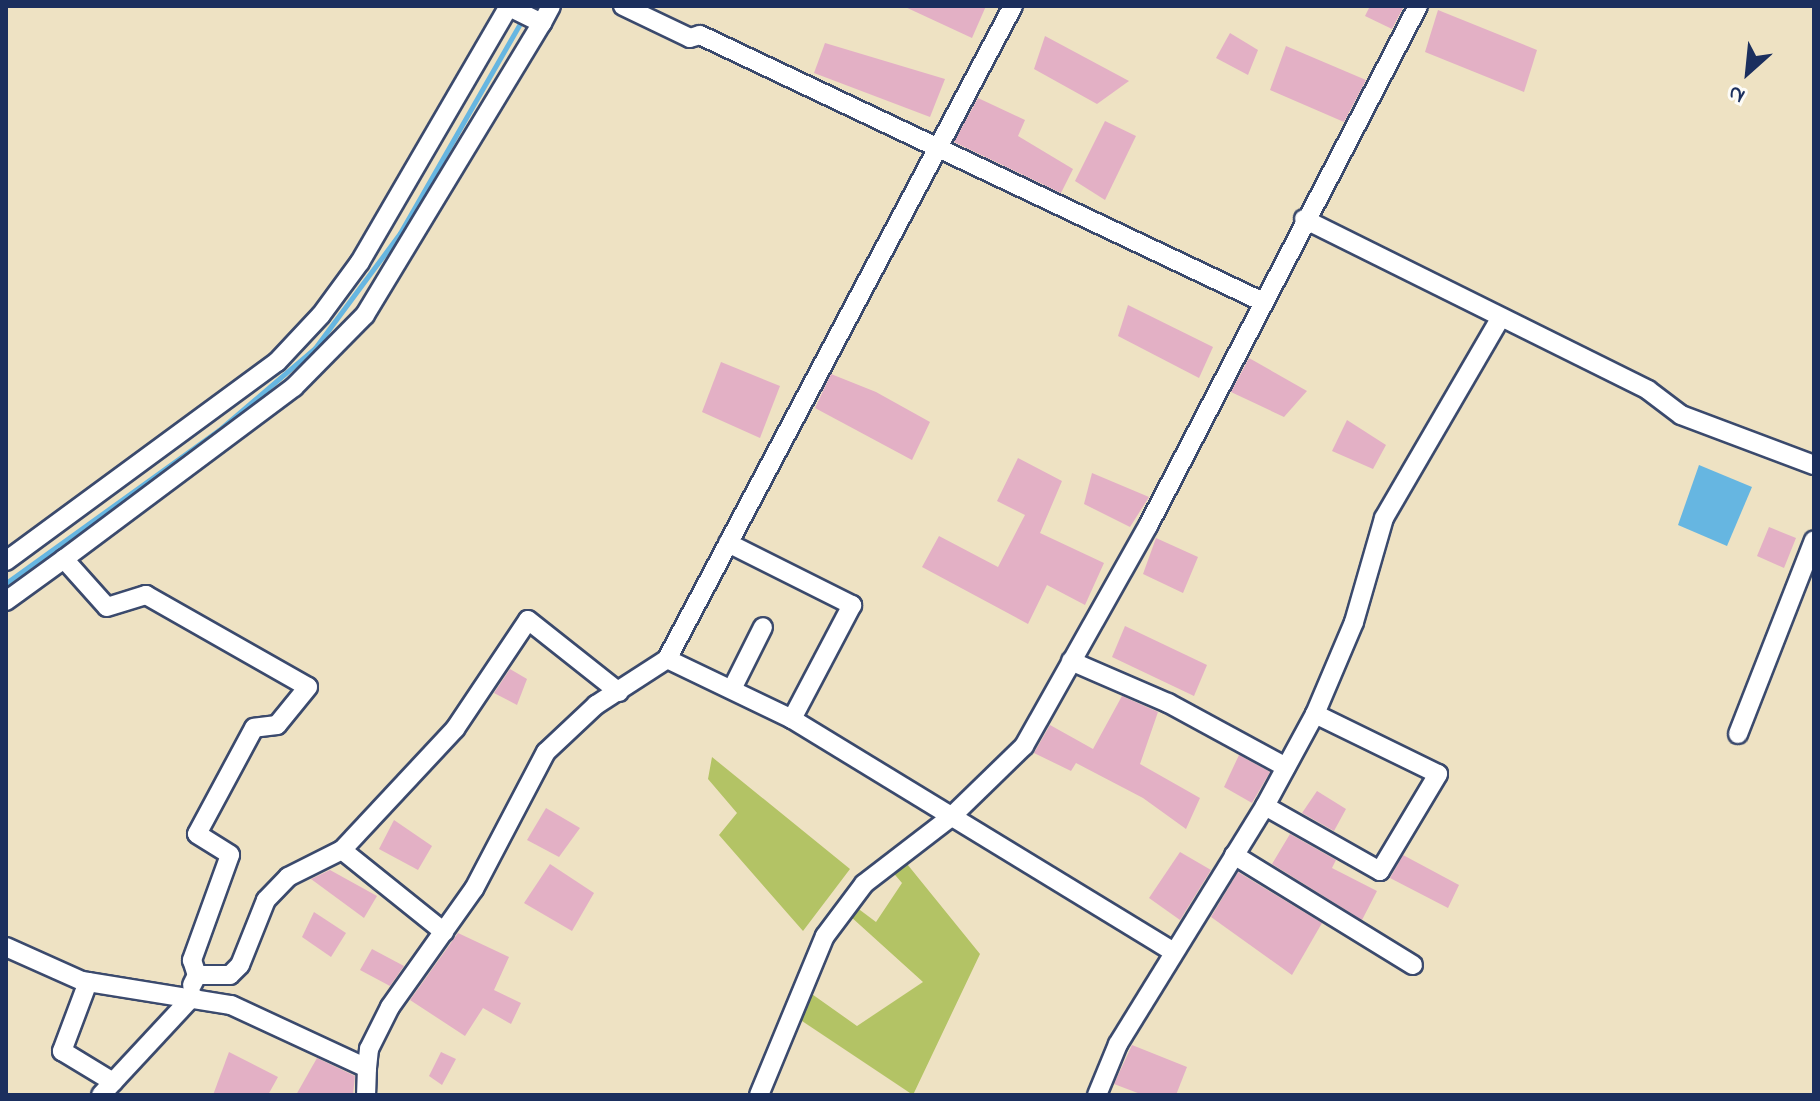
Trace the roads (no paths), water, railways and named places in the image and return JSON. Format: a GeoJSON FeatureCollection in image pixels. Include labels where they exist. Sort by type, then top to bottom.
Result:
{"type":"FeatureCollection","features":[{"type":"Feature","properties":{"kind":"street"},"geometry":{"type":"LineString","coordinates":[[6,601],[294,387],[365,315],[538,21],[551,6]]}},
{"type":"Feature","properties":{"kind":"street"},"geometry":{"type":"LineString","coordinates":[[623,6],[690,38],[700,35],[1261,301]]}},
{"type":"Feature","properties":{"kind":"street"},"geometry":{"type":"LineString","coordinates":[[366,1095],[369,1049],[390,1007],[444,932],[499,847],[546,752],[562,733],[667,659],[1013,6]]}},
{"type":"Feature","properties":{"kind":"street"},"geometry":{"type":"LineString","coordinates":[[759,1095],[825,936],[864,884],[951,817],[1024,746],[1148,526],[1261,301],[1418,6]]}},
{"type":"Feature","properties":{"kind":"street"},"geometry":{"type":"LineString","coordinates":[[6,561],[277,362],[321,315],[360,262],[510,7],[538,21]]}},
{"type":"Feature","properties":{"kind":"street"},"geometry":{"type":"LineString","coordinates":[[1304,219],[1648,390],[1681,415],[1814,465]]}},
{"type":"Feature","properties":{"kind":"street"},"geometry":{"type":"LineString","coordinates":[[1097,1095],[1118,1044],[1172,951],[1265,806],[1315,714],[1354,622],[1384,518],[1500,319]]}},
{"type":"Feature","properties":{"kind":"street"},"geometry":{"type":"LineString","coordinates":[[1738,734],[1814,540]]}},
{"type":"Feature","properties":{"kind":"street"},"geometry":{"type":"LineString","coordinates":[[728,543],[852,605],[792,719]]}},
{"type":"Feature","properties":{"kind":"street"},"geometry":{"type":"LineString","coordinates":[[64,559],[107,607],[146,595],[308,687],[277,725],[254,728],[197,834],[230,855],[192,960],[197,975],[190,995],[107,1088],[62,1051],[88,982]]}},
{"type":"Feature","properties":{"kind":"street"},"geometry":{"type":"LineString","coordinates":[[197,975],[230,975],[240,965],[266,900],[288,877],[342,850],[455,729],[528,620],[619,692]]}},
{"type":"Feature","properties":{"kind":"street"},"geometry":{"type":"LineString","coordinates":[[732,689],[763,627]]}},
{"type":"Feature","properties":{"kind":"street"},"geometry":{"type":"LineString","coordinates":[[667,659],[792,719],[1172,951]]}},
{"type":"Feature","properties":{"kind":"street"},"geometry":{"type":"LineString","coordinates":[[1071,661],[1168,703],[1286,767]]}},
{"type":"Feature","properties":{"kind":"street"},"geometry":{"type":"LineString","coordinates":[[1265,806],[1380,871],[1438,774],[1315,714]]}},
{"type":"Feature","properties":{"kind":"street"},"geometry":{"type":"LineString","coordinates":[[342,850],[444,932]]}},
{"type":"Feature","properties":{"kind":"street"},"geometry":{"type":"LineString","coordinates":[[1234,855],[1413,965]]}},
{"type":"Feature","properties":{"kind":"street"},"geometry":{"type":"LineString","coordinates":[[6,947],[88,982],[190,995],[231,1005],[367,1068]]}},
{"type":"Feature","properties":{"kind":"water"},"geometry":{"type":"Polygon","coordinates":[[[1699,465],[1752,487],[1727,546],[1678,525],[1699,465]]]}},
{"type":"Feature","properties":{"kind":"waterway"},"geometry":{"type":"LineString","coordinates":[[6,583],[219,430],[315,348],[400,233],[530,6]]}}]}
